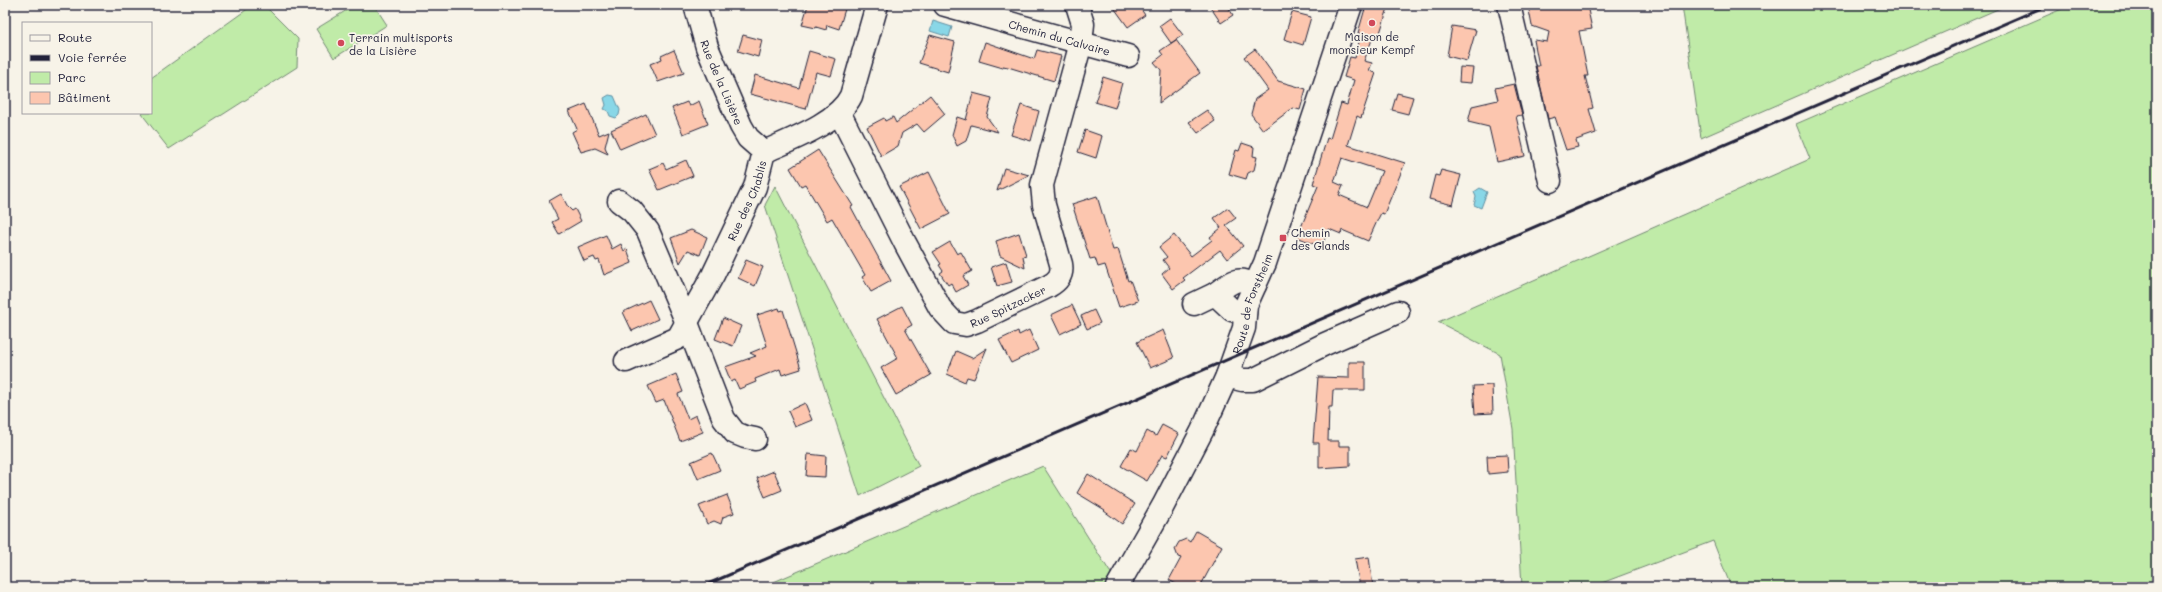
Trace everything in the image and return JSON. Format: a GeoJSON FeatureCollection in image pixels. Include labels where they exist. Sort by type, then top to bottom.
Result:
{"type":"FeatureCollection","features":[{"type":"Feature","properties":{"kind":"street","name":"Rue de la Lisière"},"geometry":{"type":"LineString","coordinates":[[695,5],[707,47],[741,126],[748,138],[764,152]]}},
{"type":"Feature","properties":{"kind":"street"},"geometry":{"type":"LineString","coordinates":[[839,112],[851,96],[877,5]]}},
{"type":"Feature","properties":{"kind":"street","name":"Chemin du Calvaire"},"geometry":{"type":"LineString","coordinates":[[945,5],[1128,56]]}},
{"type":"Feature","properties":{"kind":"street","name":"Rue Spitzacker"},"geometry":{"type":"LineString","coordinates":[[839,112],[905,243],[940,308],[954,323],[970,324],[1049,286],[1059,278],[1061,274],[1061,264],[1044,205],[1042,185],[1081,43],[1083,24],[1076,5]]}},
{"type":"Feature","properties":{"kind":"street","name":"Route de Forstheim"},"geometry":{"type":"LineString","coordinates":[[1117,587],[1163,506],[1202,431],[1227,376],[1243,332],[1245,313],[1275,232],[1351,5]]}},
{"type":"Feature","properties":{"kind":"street"},"geometry":{"type":"LineString","coordinates":[[1509,5],[1550,181]]}},
{"type":"Feature","properties":{"kind":"street","name":"Rue des Chablis"},"geometry":{"type":"LineString","coordinates":[[626,361],[678,338],[713,275],[755,187],[764,152],[804,133],[839,112]]}},
{"type":"Feature","properties":{"kind":"street"},"geometry":{"type":"LineString","coordinates":[[619,201],[632,210],[648,231],[687,323],[724,419],[735,433],[744,437],[755,439]]}},
{"type":"Feature","properties":{"kind":"street"},"geometry":{"type":"LineString","coordinates":[[1194,304],[1215,294],[1235,280],[1244,279],[1255,285]]}},
{"type":"Feature","properties":{"kind":"street"},"geometry":{"type":"LineString","coordinates":[[1215,294],[1232,310],[1245,313]]}},
{"type":"Feature","properties":{"kind":"street"},"geometry":{"type":"LineString","coordinates":[[1227,376],[1242,380],[1253,380],[1325,344],[1398,312]]}},
{"type":"Feature","properties":{"kind":"green space"},"geometry":{"type":"Polygon","coordinates":[[[253,5],[264,5],[298,39],[297,67],[169,149],[142,114],[152,114],[152,77],[253,5]]]}},
{"type":"Feature","properties":{"kind":"green space","name":"Terrain multisports de la Lisière"},"geometry":{"type":"Polygon","coordinates":[[[355,5],[374,5],[387,25],[334,58],[316,29],[355,5]]]}},
{"type":"Feature","properties":{"kind":"green space"},"geometry":{"type":"Polygon","coordinates":[[[1682,5],[2007,5],[1701,138],[1682,5]]]}},
{"type":"Feature","properties":{"kind":"green space"},"geometry":{"type":"Polygon","coordinates":[[[2071,5],[2157,5],[2157,587],[1731,587],[1713,541],[1591,587],[1522,587],[1513,429],[1500,354],[1438,322],[1810,159],[1796,124],[2071,5]]]}},
{"type":"Feature","properties":{"kind":"green space"},"geometry":{"type":"Polygon","coordinates":[[[775,186],[919,466],[860,496],[765,205],[775,186]]]}},
{"type":"Feature","properties":{"kind":"green space"},"geometry":{"type":"Polygon","coordinates":[[[1043,466],[1110,572],[1136,587],[762,587],[1043,466]]]}},
{"type":"Feature","properties":{"kind":"water"},"geometry":{"type":"Polygon","coordinates":[[[933,21],[952,27],[949,37],[930,31],[933,21]]]}},
{"type":"Feature","properties":{"kind":"water"},"geometry":{"type":"Polygon","coordinates":[[[609,95],[614,96],[620,110],[619,115],[616,118],[610,116],[608,111],[604,109],[606,105],[604,98],[609,95]]]}},
{"type":"Feature","properties":{"kind":"water"},"geometry":{"type":"Polygon","coordinates":[[[1480,188],[1487,192],[1481,208],[1474,205],[1476,197],[1474,192],[1480,188]]]}},
{"type":"Feature","properties":{"kind":"building"},"geometry":{"type":"Polygon","coordinates":[[[808,5],[833,5],[845,9],[839,29],[827,25],[826,30],[802,25],[808,5]]]}},
{"type":"Feature","properties":{"kind":"building"},"geometry":{"type":"Polygon","coordinates":[[[1112,5],[1138,5],[1145,15],[1128,27],[1112,5]]]}},
{"type":"Feature","properties":{"kind":"building"},"geometry":{"type":"Polygon","coordinates":[[[1209,5],[1227,5],[1233,15],[1221,23],[1209,5]]]}},
{"type":"Feature","properties":{"kind":"building"},"geometry":{"type":"Polygon","coordinates":[[[1366,5],[1389,5],[1378,39],[1373,37],[1364,61],[1372,63],[1369,71],[1376,73],[1361,118],[1357,116],[1348,145],[1405,163],[1384,214],[1381,213],[1368,241],[1342,230],[1341,234],[1329,229],[1322,245],[1314,244],[1297,237],[1318,186],[1313,184],[1327,138],[1330,139],[1341,103],[1347,105],[1354,80],[1344,77],[1350,57],[1355,58],[1361,34],[1358,33],[1366,5]],[[1342,158],[1334,182],[1343,186],[1339,195],[1367,207],[1382,171],[1342,158]]]}},
{"type":"Feature","properties":{"kind":"building"},"geometry":{"type":"Polygon","coordinates":[[[1528,5],[1587,5],[1592,29],[1579,31],[1588,76],[1585,76],[1593,108],[1589,109],[1596,133],[1576,140],[1578,147],[1566,150],[1555,117],[1548,119],[1536,66],[1539,66],[1534,40],[1547,42],[1549,32],[1532,26],[1528,5]]]}},
{"type":"Feature","properties":{"kind":"building"},"geometry":{"type":"Polygon","coordinates":[[[1292,12],[1311,17],[1303,45],[1284,39],[1292,12]]]}},
{"type":"Feature","properties":{"kind":"building"},"geometry":{"type":"Polygon","coordinates":[[[1170,18],[1183,35],[1171,43],[1159,26],[1170,18]]]}},
{"type":"Feature","properties":{"kind":"building"},"geometry":{"type":"Polygon","coordinates":[[[1452,26],[1476,30],[1467,61],[1447,56],[1452,26]]]}},
{"type":"Feature","properties":{"kind":"building"},"geometry":{"type":"Polygon","coordinates":[[[743,35],[762,40],[758,57],[738,51],[743,35]]]}},
{"type":"Feature","properties":{"kind":"building"},"geometry":{"type":"Polygon","coordinates":[[[930,35],[955,42],[948,72],[919,63],[930,35]]]}},
{"type":"Feature","properties":{"kind":"building"},"geometry":{"type":"Polygon","coordinates":[[[1176,40],[1200,73],[1159,103],[1161,70],[1154,62],[1163,55],[1160,51],[1176,40]]]}},
{"type":"Feature","properties":{"kind":"building"},"geometry":{"type":"Polygon","coordinates":[[[985,42],[1034,59],[1037,50],[1061,56],[1054,81],[1008,67],[1003,66],[1003,68],[979,61],[985,42]]]}},
{"type":"Feature","properties":{"kind":"building"},"geometry":{"type":"Polygon","coordinates":[[[1255,49],[1278,81],[1306,89],[1300,110],[1293,108],[1263,130],[1251,114],[1255,99],[1268,90],[1244,57],[1255,49]]]}},
{"type":"Feature","properties":{"kind":"building"},"geometry":{"type":"Polygon","coordinates":[[[674,50],[684,73],[658,82],[650,64],[662,59],[661,56],[674,50]]]}},
{"type":"Feature","properties":{"kind":"building"},"geometry":{"type":"Polygon","coordinates":[[[809,51],[836,59],[831,76],[816,72],[806,109],[750,94],[755,75],[799,88],[809,51]]]}},
{"type":"Feature","properties":{"kind":"building"},"geometry":{"type":"Polygon","coordinates":[[[1460,67],[1473,68],[1471,83],[1459,82],[1460,67]]]}},
{"type":"Feature","properties":{"kind":"building"},"geometry":{"type":"Polygon","coordinates":[[[1103,77],[1122,83],[1115,108],[1095,102],[1103,77]]]}},
{"type":"Feature","properties":{"kind":"building"},"geometry":{"type":"Polygon","coordinates":[[[1514,84],[1522,115],[1516,116],[1525,156],[1497,162],[1489,127],[1468,122],[1472,106],[1498,100],[1495,88],[1514,84]]]}},
{"type":"Feature","properties":{"kind":"building"},"geometry":{"type":"Polygon","coordinates":[[[973,93],[992,98],[987,117],[998,132],[971,125],[966,141],[957,146],[952,135],[957,117],[966,120],[973,93]]]}},
{"type":"Feature","properties":{"kind":"building"},"geometry":{"type":"Polygon","coordinates":[[[1397,93],[1413,97],[1408,114],[1392,110],[1397,93]]]}},
{"type":"Feature","properties":{"kind":"building"},"geometry":{"type":"Polygon","coordinates":[[[930,95],[945,114],[924,132],[917,124],[902,133],[898,146],[881,156],[867,127],[884,118],[885,121],[893,117],[896,123],[930,95]]]}},
{"type":"Feature","properties":{"kind":"building"},"geometry":{"type":"Polygon","coordinates":[[[699,101],[708,124],[683,134],[672,108],[687,102],[689,106],[699,101]]]}},
{"type":"Feature","properties":{"kind":"building"},"geometry":{"type":"Polygon","coordinates":[[[586,104],[599,135],[609,131],[605,147],[608,154],[595,148],[581,152],[572,132],[577,129],[569,111],[586,104]]]}},
{"type":"Feature","properties":{"kind":"building"},"geometry":{"type":"Polygon","coordinates":[[[1021,105],[1039,111],[1031,141],[1011,135],[1021,105]]]}},
{"type":"Feature","properties":{"kind":"building"},"geometry":{"type":"Polygon","coordinates":[[[1207,110],[1215,121],[1198,133],[1189,122],[1207,110]]]}},
{"type":"Feature","properties":{"kind":"building"},"geometry":{"type":"Polygon","coordinates":[[[646,114],[655,134],[620,149],[611,130],[646,114]]]}},
{"type":"Feature","properties":{"kind":"building"},"geometry":{"type":"Polygon","coordinates":[[[1085,130],[1102,136],[1096,158],[1078,152],[1085,130]]]}},
{"type":"Feature","properties":{"kind":"building"},"geometry":{"type":"Polygon","coordinates":[[[1242,143],[1254,147],[1253,156],[1257,157],[1254,170],[1248,173],[1246,179],[1229,174],[1236,150],[1239,151],[1242,143]]]}},
{"type":"Feature","properties":{"kind":"building"},"geometry":{"type":"Polygon","coordinates":[[[818,150],[853,206],[851,207],[891,281],[871,292],[862,277],[865,275],[832,218],[827,221],[805,184],[801,186],[790,168],[818,150]]]}},
{"type":"Feature","properties":{"kind":"building"},"geometry":{"type":"Polygon","coordinates":[[[686,160],[693,176],[659,190],[649,169],[663,163],[666,169],[686,160]]]}},
{"type":"Feature","properties":{"kind":"building"},"geometry":{"type":"Polygon","coordinates":[[[1004,168],[1029,175],[997,191],[1004,168]]]}},
{"type":"Feature","properties":{"kind":"building"},"geometry":{"type":"Polygon","coordinates":[[[1441,170],[1461,175],[1453,205],[1429,199],[1435,175],[1439,176],[1441,170]]]}},
{"type":"Feature","properties":{"kind":"building"},"geometry":{"type":"Polygon","coordinates":[[[929,172],[950,214],[921,229],[899,187],[929,172]]]}},
{"type":"Feature","properties":{"kind":"building"},"geometry":{"type":"Polygon","coordinates":[[[561,194],[568,207],[572,211],[575,209],[581,221],[559,234],[552,222],[558,219],[549,201],[561,194]]]}},
{"type":"Feature","properties":{"kind":"building"},"geometry":{"type":"Polygon","coordinates":[[[1097,196],[1113,250],[1118,249],[1128,281],[1130,280],[1138,301],[1119,307],[1105,265],[1098,267],[1095,258],[1090,259],[1072,204],[1097,196]]]}},
{"type":"Feature","properties":{"kind":"building"},"geometry":{"type":"Polygon","coordinates":[[[1228,208],[1236,218],[1226,225],[1243,246],[1227,259],[1220,250],[1183,278],[1185,280],[1173,289],[1162,274],[1169,268],[1163,260],[1167,257],[1159,247],[1174,235],[1191,256],[1212,240],[1210,237],[1221,228],[1214,218],[1228,208]]]}},
{"type":"Feature","properties":{"kind":"building"},"geometry":{"type":"Polygon","coordinates":[[[691,230],[707,237],[700,255],[688,250],[680,263],[671,238],[691,230]]]}},
{"type":"Feature","properties":{"kind":"building"},"geometry":{"type":"Polygon","coordinates":[[[1019,233],[1026,255],[1023,256],[1025,268],[1000,256],[996,241],[1019,233]]]}},
{"type":"Feature","properties":{"kind":"building"},"geometry":{"type":"Polygon","coordinates":[[[606,235],[612,249],[621,244],[624,251],[627,249],[632,263],[604,275],[599,260],[596,261],[594,257],[584,261],[578,247],[606,235]]]}},
{"type":"Feature","properties":{"kind":"building"},"geometry":{"type":"Polygon","coordinates":[[[950,242],[957,254],[961,252],[972,271],[963,276],[968,285],[956,292],[951,283],[948,285],[940,273],[943,271],[939,265],[941,264],[933,252],[950,242]]]}},
{"type":"Feature","properties":{"kind":"building"},"geometry":{"type":"Polygon","coordinates":[[[746,260],[763,267],[755,286],[738,278],[746,260]]]}},
{"type":"Feature","properties":{"kind":"building"},"geometry":{"type":"Polygon","coordinates":[[[1006,262],[1012,282],[997,286],[991,267],[1006,262]]]}},
{"type":"Feature","properties":{"kind":"building"},"geometry":{"type":"Polygon","coordinates":[[[649,300],[658,319],[632,331],[623,312],[649,300]]]}},
{"type":"Feature","properties":{"kind":"building"},"geometry":{"type":"Polygon","coordinates":[[[1072,305],[1081,324],[1060,334],[1051,315],[1072,305]]]}},
{"type":"Feature","properties":{"kind":"building"},"geometry":{"type":"Polygon","coordinates":[[[902,306],[912,325],[905,329],[931,375],[896,395],[881,368],[898,358],[877,319],[902,306]]]}},
{"type":"Feature","properties":{"kind":"building"},"geometry":{"type":"Polygon","coordinates":[[[779,308],[780,311],[783,310],[801,369],[782,375],[780,369],[755,379],[756,382],[739,389],[735,380],[731,382],[725,367],[756,356],[750,353],[767,346],[757,315],[779,308]]]}},
{"type":"Feature","properties":{"kind":"building"},"geometry":{"type":"Polygon","coordinates":[[[1094,310],[1100,323],[1087,329],[1081,316],[1094,310]]]}},
{"type":"Feature","properties":{"kind":"building"},"geometry":{"type":"Polygon","coordinates":[[[723,318],[741,326],[733,346],[715,339],[723,318]]]}},
{"type":"Feature","properties":{"kind":"building"},"geometry":{"type":"Polygon","coordinates":[[[1029,330],[1038,350],[1011,363],[999,340],[1018,331],[1019,335],[1029,330]]]}},
{"type":"Feature","properties":{"kind":"building"},"geometry":{"type":"Polygon","coordinates":[[[1163,330],[1174,358],[1150,368],[1137,342],[1163,330]]]}},
{"type":"Feature","properties":{"kind":"building"},"geometry":{"type":"Polygon","coordinates":[[[987,348],[974,379],[967,377],[965,382],[947,374],[956,351],[972,358],[987,348]]]}},
{"type":"Feature","properties":{"kind":"building"},"geometry":{"type":"Polygon","coordinates":[[[1349,362],[1365,362],[1365,390],[1333,390],[1332,407],[1329,407],[1328,441],[1339,441],[1339,446],[1350,446],[1350,466],[1319,468],[1319,443],[1313,443],[1318,377],[1349,378],[1349,362]]]}},
{"type":"Feature","properties":{"kind":"building"},"geometry":{"type":"Polygon","coordinates":[[[676,374],[683,392],[678,394],[688,419],[696,415],[703,432],[680,441],[664,400],[656,403],[648,386],[676,374]]]}},
{"type":"Feature","properties":{"kind":"building"},"geometry":{"type":"Polygon","coordinates":[[[1492,385],[1493,413],[1475,414],[1473,386],[1492,385]]]}},
{"type":"Feature","properties":{"kind":"building"},"geometry":{"type":"Polygon","coordinates":[[[805,403],[812,420],[795,427],[788,411],[805,403]]]}},
{"type":"Feature","properties":{"kind":"building"},"geometry":{"type":"Polygon","coordinates":[[[1162,425],[1179,434],[1167,457],[1162,455],[1147,481],[1121,466],[1131,448],[1137,451],[1147,431],[1156,436],[1162,425]]]}},
{"type":"Feature","properties":{"kind":"building"},"geometry":{"type":"Polygon","coordinates":[[[712,453],[720,470],[698,479],[691,462],[712,453]]]}},
{"type":"Feature","properties":{"kind":"building"},"geometry":{"type":"Polygon","coordinates":[[[808,454],[826,456],[825,477],[806,476],[808,454]]]}},
{"type":"Feature","properties":{"kind":"building"},"geometry":{"type":"Polygon","coordinates":[[[1507,455],[1508,472],[1488,474],[1487,456],[1507,455]]]}},
{"type":"Feature","properties":{"kind":"building"},"geometry":{"type":"Polygon","coordinates":[[[774,471],[782,490],[765,497],[757,478],[774,471]]]}},
{"type":"Feature","properties":{"kind":"building"},"geometry":{"type":"Polygon","coordinates":[[[1088,474],[1135,504],[1122,524],[1104,511],[1105,510],[1077,493],[1088,474]]]}},
{"type":"Feature","properties":{"kind":"building"},"geometry":{"type":"Polygon","coordinates":[[[727,495],[734,513],[723,517],[721,524],[714,521],[707,524],[699,506],[727,495]]]}},
{"type":"Feature","properties":{"kind":"building"},"geometry":{"type":"Polygon","coordinates":[[[1196,531],[1222,546],[1200,587],[1181,587],[1169,580],[1181,558],[1178,557],[1175,549],[1179,542],[1186,539],[1190,542],[1196,531]]]}},
{"type":"Feature","properties":{"kind":"building"},"geometry":{"type":"Polygon","coordinates":[[[1369,557],[1373,587],[1360,587],[1355,559],[1369,557]]]}},
{"type":"Feature","properties":{"kind":"railway"},"geometry":{"type":"LineString","coordinates":[[701,587],[2048,5]]}},
{"type":"Feature","properties":{"kind":"place","name":"Maison de monsieur Kempf"},"geometry":{"type":"Point","coordinates":[1372,23]}},
{"type":"Feature","properties":{"kind":"place","name":"Terrain multisports de la Lisière"},"geometry":{"type":"Point","coordinates":[341,43]}},
{"type":"Feature","properties":{"kind":"place","name":"Chemin des Glands"},"geometry":{"type":"Point","coordinates":[1283,238]}}]}
